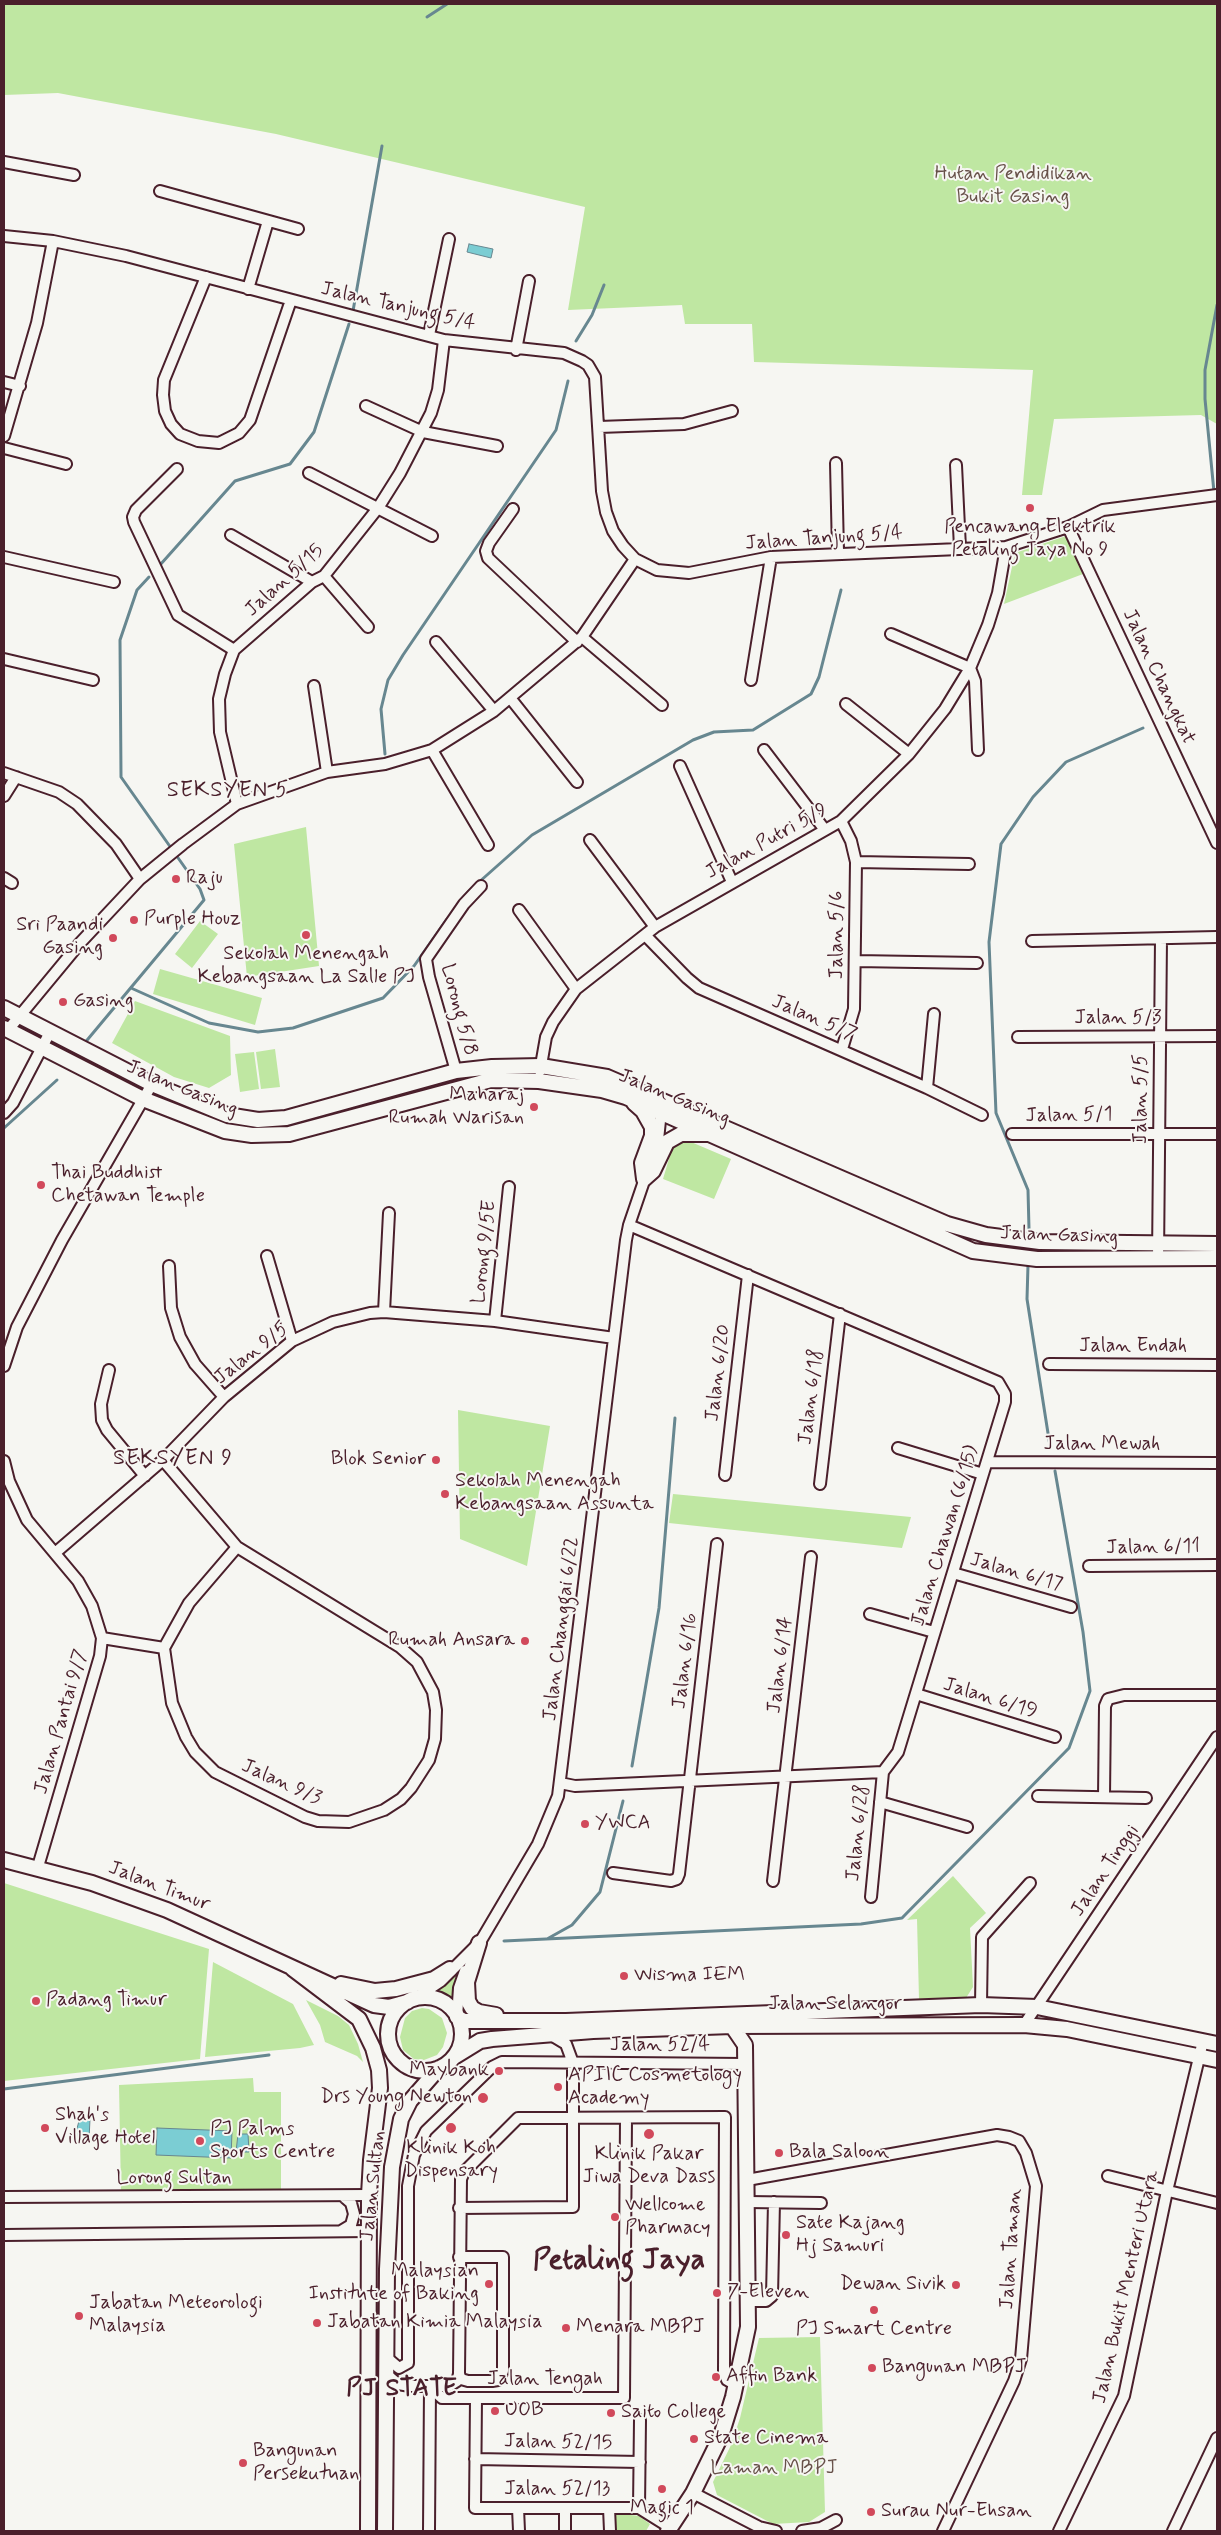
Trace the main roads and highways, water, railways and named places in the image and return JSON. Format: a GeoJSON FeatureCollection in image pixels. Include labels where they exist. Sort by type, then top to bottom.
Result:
{"type":"FeatureCollection","features":[{"type":"Feature","properties":{"kind":"main road","name":"Jalan Gasing"},"geometry":{"type":"LineString","coordinates":[[4,1008],[152,1084],[227,1115],[258,1120],[286,1118],[456,1071],[492,1067],[541,1066],[607,1077],[947,1224],[978,1233],[1040,1242],[1217,1258]]}},
{"type":"Feature","properties":{"kind":"main road","name":"Jalan Gasing"},"geometry":{"type":"LineString","coordinates":[[6,1029],[143,1099],[225,1131],[252,1135],[289,1134],[491,1080],[539,1081],[602,1090],[626,1097],[973,1251],[1037,1259],[1158,1252],[1217,1244]]}},
{"type":"Feature","properties":{"kind":"main road"},"geometry":{"type":"LineString","coordinates":[[626,1097],[643,1111],[652,1127],[652,1136],[642,1164],[644,1179],[653,1171],[662,1148],[674,1137],[681,1134],[712,1134]]}},
{"type":"Feature","properties":{"kind":"main road","name":"Jalan Timur"},"geometry":{"type":"LineString","coordinates":[[4,1860],[92,1883],[167,1910],[374,2005],[389,2007],[411,2000]]}},
{"type":"Feature","properties":{"kind":"main road"},"geometry":{"type":"LineString","coordinates":[[478,1942],[467,1982],[468,2001],[472,2008],[479,2012],[528,2021]]}},
{"type":"Feature","properties":{"kind":"main road"},"geometry":{"type":"LineString","coordinates":[[293,1969],[348,1986],[375,1990],[413,1986],[434,1980],[450,1969]]}},
{"type":"Feature","properties":{"kind":"main road","name":"Jalan Timur"},"geometry":{"type":"LineString","coordinates":[[293,1969],[358,2019],[373,2048],[379,2070],[379,2106]]}},
{"type":"Feature","properties":{"kind":"main road"},"geometry":{"type":"LineString","coordinates":[[437,1999],[450,2007],[457,2017],[462,2037],[454,2057],[439,2068],[421,2071],[412,2068],[404,2064],[392,2050],[388,2032],[390,2023],[400,2008],[411,2000],[437,1999]]}},
{"type":"Feature","properties":{"kind":"main road","name":"Jalan Selangor"},"geometry":{"type":"LineString","coordinates":[[457,2017],[464,2021],[674,2018],[981,2005],[1037,2007],[1217,2044]]}},
{"type":"Feature","properties":{"kind":"main road","name":"Jalan Selangor"},"geometry":{"type":"LineString","coordinates":[[454,2057],[480,2041],[550,2034],[732,2026],[1024,2025],[1067,2029],[1217,2060]]}},
{"type":"Feature","properties":{"kind":"main road"},"geometry":{"type":"LineString","coordinates":[[669,2530],[693,2493],[721,2436],[736,2385],[748,2327],[745,2045],[732,2026]]}},
{"type":"Feature","properties":{"kind":"main road","name":"Jalan Sultan"},"geometry":{"type":"LineString","coordinates":[[385,2531],[388,2219],[396,2140],[401,2119],[410,2101],[439,2068]]}},
{"type":"Feature","properties":{"kind":"main road","name":"Jalan Sultan"},"geometry":{"type":"LineString","coordinates":[[368,2531],[369,2196],[371,2160],[379,2106]]}},
{"type":"Feature","properties":{"kind":"water"},"geometry":{"type":"Polygon","coordinates":[[[469,244],[493,249],[491,258],[467,252],[469,244]]]}},
{"type":"Feature","properties":{"kind":"water"},"geometry":{"type":"Polygon","coordinates":[[[90,2119],[89,2140],[78,2139],[76,2132],[79,2121],[90,2119]]]}},
{"type":"Feature","properties":{"kind":"water"},"geometry":{"type":"Polygon","coordinates":[[[157,2128],[232,2131],[231,2158],[156,2155],[157,2128]]]}},
{"type":"Feature","properties":{"kind":"water"},"geometry":{"type":"Polygon","coordinates":[[[238,2134],[248,2134],[249,2152],[236,2152],[238,2134]]]}},
{"type":"Feature","properties":{"kind":"waterway"},"geometry":{"type":"LineString","coordinates":[[427,17],[447,4]]}},
{"type":"Feature","properties":{"kind":"waterway"},"geometry":{"type":"LineString","coordinates":[[353,311],[382,146]]}},
{"type":"Feature","properties":{"kind":"waterway"},"geometry":{"type":"LineString","coordinates":[[576,341],[592,315],[604,285]]}},
{"type":"Feature","properties":{"kind":"waterway"},"geometry":{"type":"LineString","coordinates":[[1214,492],[1205,399],[1205,370],[1217,305]]}},
{"type":"Feature","properties":{"kind":"waterway"},"geometry":{"type":"LineString","coordinates":[[160,565],[235,481],[290,464],[314,432],[349,324]]}},
{"type":"Feature","properties":{"kind":"waterway"},"geometry":{"type":"LineString","coordinates":[[385,754],[381,709],[388,680],[556,430],[568,381]]}},
{"type":"Feature","properties":{"kind":"waterway"},"geometry":{"type":"LineString","coordinates":[[83,1045],[204,900],[200,889],[121,777],[120,640],[137,590],[149,577]]}},
{"type":"Feature","properties":{"kind":"waterway"},"geometry":{"type":"LineString","coordinates":[[461,900],[532,835],[693,740],[714,732],[753,730],[811,694],[819,677],[841,590]]}},
{"type":"Feature","properties":{"kind":"waterway"},"geometry":{"type":"LineString","coordinates":[[1029,1229],[1028,1190],[996,1113],[989,942],[1001,844],[1033,797],[1066,762],[1143,728]]}},
{"type":"Feature","properties":{"kind":"waterway"},"geometry":{"type":"LineString","coordinates":[[131,988],[209,1023],[258,1032],[293,1028],[383,998],[414,966],[447,919]]}},
{"type":"Feature","properties":{"kind":"waterway"},"geometry":{"type":"LineString","coordinates":[[4,1128],[57,1080]]}},
{"type":"Feature","properties":{"kind":"waterway"},"geometry":{"type":"LineString","coordinates":[[1028,1265],[1027,1299],[1050,1446]]}},
{"type":"Feature","properties":{"kind":"waterway"},"geometry":{"type":"LineString","coordinates":[[632,1766],[659,1608],[675,1418]]}},
{"type":"Feature","properties":{"kind":"waterway"},"geometry":{"type":"LineString","coordinates":[[504,1941],[861,1924],[902,1918],[1069,1748],[1090,1691],[1083,1632],[1055,1471]]}},
{"type":"Feature","properties":{"kind":"waterway"},"geometry":{"type":"LineString","coordinates":[[547,1939],[572,1925],[600,1892],[623,1801]]}},
{"type":"Feature","properties":{"kind":"waterway"},"geometry":{"type":"LineString","coordinates":[[4,2089],[269,2055]]}},
{"type":"Feature","properties":{"kind":"place","name":"Pencawang Elektrik Petaling Jaya No 9"},"geometry":{"type":"Point","coordinates":[1030,508]}},
{"type":"Feature","properties":{"kind":"place","name":"Raju"},"geometry":{"type":"Point","coordinates":[176,879]}},
{"type":"Feature","properties":{"kind":"place","name":"Purple Houz"},"geometry":{"type":"Point","coordinates":[134,920]}},
{"type":"Feature","properties":{"kind":"place","name":"Sekolah Menengah Kebangsaan La Salle PJ"},"geometry":{"type":"Point","coordinates":[306,935]}},
{"type":"Feature","properties":{"kind":"place","name":"Sri Paandi Gasing"},"geometry":{"type":"Point","coordinates":[113,938]}},
{"type":"Feature","properties":{"kind":"place","name":"Gasing"},"geometry":{"type":"Point","coordinates":[63,1002]}},
{"type":"Feature","properties":{"kind":"place","name":"Maharaj Rumah Warisan"},"geometry":{"type":"Point","coordinates":[534,1107]}},
{"type":"Feature","properties":{"kind":"place","name":"Thai Buddhist Chetawan Temple"},"geometry":{"type":"Point","coordinates":[41,1185]}},
{"type":"Feature","properties":{"kind":"place","name":"Blok Senior"},"geometry":{"type":"Point","coordinates":[436,1460]}},
{"type":"Feature","properties":{"kind":"place","name":"Sekolah Menengah Kebangsaan Assunta"},"geometry":{"type":"Point","coordinates":[445,1494]}},
{"type":"Feature","properties":{"kind":"place","name":"Rumah Ansara"},"geometry":{"type":"Point","coordinates":[525,1641]}},
{"type":"Feature","properties":{"kind":"place","name":"YWCA"},"geometry":{"type":"Point","coordinates":[585,1824]}},
{"type":"Feature","properties":{"kind":"place","name":"Wisma IEM"},"geometry":{"type":"Point","coordinates":[624,1976]}},
{"type":"Feature","properties":{"kind":"place","name":"Padang Timur"},"geometry":{"type":"Point","coordinates":[36,2001]}},
{"type":"Feature","properties":{"kind":"place","name":"Maybank"},"geometry":{"type":"Point","coordinates":[499,2071]}},
{"type":"Feature","properties":{"kind":"place","name":"APIIC Cosmetology Academy"},"geometry":{"type":"Point","coordinates":[558,2087]}},
{"type":"Feature","properties":{"kind":"place","name":"Drs Young Newton"},"geometry":{"type":"Point","coordinates":[483,2098]}},
{"type":"Feature","properties":{"kind":"place","name":"Shah's Village Hotel"},"geometry":{"type":"Point","coordinates":[45,2128]}},
{"type":"Feature","properties":{"kind":"place","name":"Klinik Koh Dispensary"},"geometry":{"type":"Point","coordinates":[451,2128]}},
{"type":"Feature","properties":{"kind":"place","name":"Klinik Pakar Jiwa Deva Dass"},"geometry":{"type":"Point","coordinates":[649,2134]}},
{"type":"Feature","properties":{"kind":"place","name":"PJ Palms Sports Centre"},"geometry":{"type":"Point","coordinates":[200,2141]}},
{"type":"Feature","properties":{"kind":"place","name":"Bala Saloon"},"geometry":{"type":"Point","coordinates":[779,2153]}},
{"type":"Feature","properties":{"kind":"place","name":"Wellcome Pharmacy"},"geometry":{"type":"Point","coordinates":[615,2217]}},
{"type":"Feature","properties":{"kind":"place","name":"Sate Kajang Hj Samuri"},"geometry":{"type":"Point","coordinates":[786,2235]}},
{"type":"Feature","properties":{"kind":"place","name":"Malaysian Institute of Baking"},"geometry":{"type":"Point","coordinates":[489,2284]}},
{"type":"Feature","properties":{"kind":"place","name":"Dewan Sivik"},"geometry":{"type":"Point","coordinates":[956,2285]}},
{"type":"Feature","properties":{"kind":"place","name":"7-Eleven"},"geometry":{"type":"Point","coordinates":[717,2293]}},
{"type":"Feature","properties":{"kind":"place","name":"PJ Smart Centre"},"geometry":{"type":"Point","coordinates":[874,2310]}},
{"type":"Feature","properties":{"kind":"place","name":"Jabatan Meteorologi Malaysia"},"geometry":{"type":"Point","coordinates":[79,2316]}},
{"type":"Feature","properties":{"kind":"place","name":"Jabatan Kimia Malaysia"},"geometry":{"type":"Point","coordinates":[317,2323]}},
{"type":"Feature","properties":{"kind":"place","name":"Menara MBPJ"},"geometry":{"type":"Point","coordinates":[566,2328]}},
{"type":"Feature","properties":{"kind":"place","name":"Bangunan MBPJ"},"geometry":{"type":"Point","coordinates":[872,2368]}},
{"type":"Feature","properties":{"kind":"place","name":"Affin Bank"},"geometry":{"type":"Point","coordinates":[716,2377]}},
{"type":"Feature","properties":{"kind":"place","name":"UOB"},"geometry":{"type":"Point","coordinates":[495,2411]}},
{"type":"Feature","properties":{"kind":"place","name":"Saito College"},"geometry":{"type":"Point","coordinates":[611,2413]}},
{"type":"Feature","properties":{"kind":"place","name":"State Cinema"},"geometry":{"type":"Point","coordinates":[694,2439]}},
{"type":"Feature","properties":{"kind":"place","name":"Bangunan Persekutuan"},"geometry":{"type":"Point","coordinates":[243,2463]}},
{"type":"Feature","properties":{"kind":"place","name":"Magic 1"},"geometry":{"type":"Point","coordinates":[662,2489]}},
{"type":"Feature","properties":{"kind":"place","name":"Surau Nur-Ehsan"},"geometry":{"type":"Point","coordinates":[871,2512]}},
{"type":"Feature","properties":{"kind":"district","name":"SEKSYEN 5"},"geometry":{"type":"Point","coordinates":[228,791]}},
{"type":"Feature","properties":{"kind":"district","name":"SEKSYEN 9"},"geometry":{"type":"Point","coordinates":[173,1459]}},
{"type":"Feature","properties":{"kind":"district","name":"Petaling Jaya"},"geometry":{"type":"Point","coordinates":[619,2262]}},
{"type":"Feature","properties":{"kind":"district","name":"PJ STATE"},"geometry":{"type":"Point","coordinates":[402,2390]}},
{"type":"Feature","properties":{"kind":"park label","name":"Hutan Pendidikan Bukit Gasing"},"geometry":{"type":"Point","coordinates":[1013,186]}},
{"type":"Feature","properties":{"kind":"park label","name":"Laman MBPJ"},"geometry":{"type":"Point","coordinates":[774,2469]}}]}
